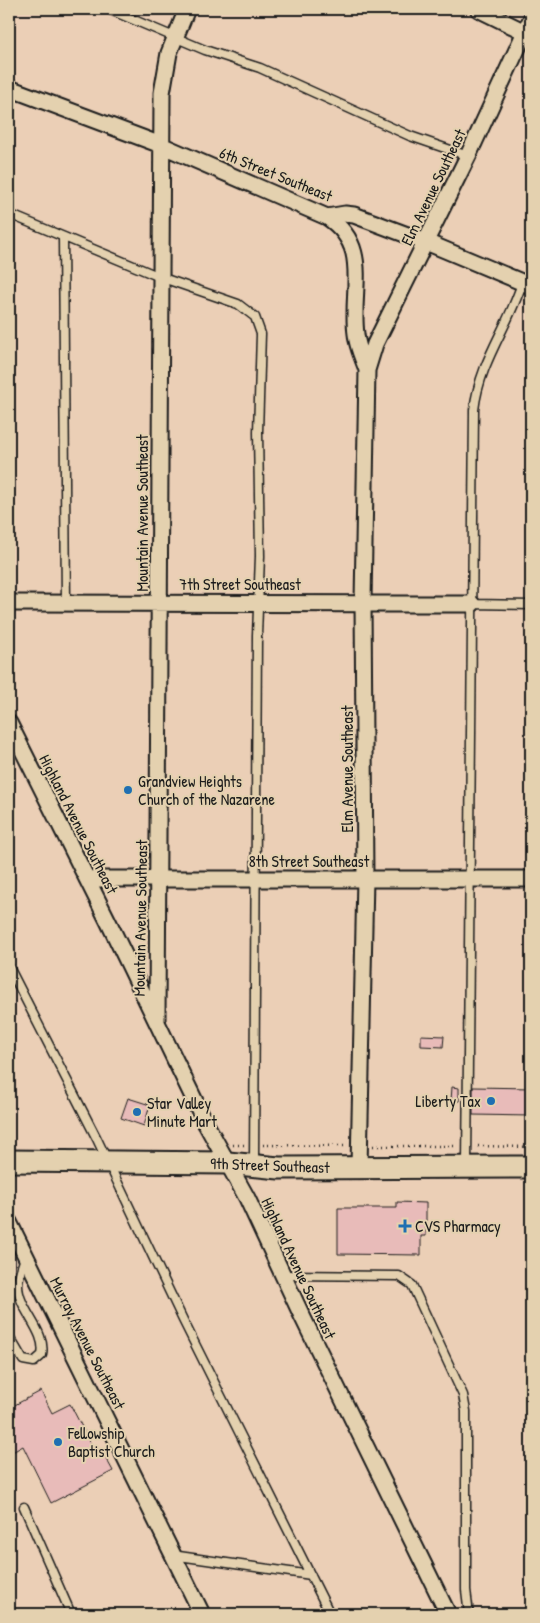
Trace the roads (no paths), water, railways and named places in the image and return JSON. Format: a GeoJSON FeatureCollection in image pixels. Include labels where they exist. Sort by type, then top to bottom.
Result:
{"type":"FeatureCollection","features":[{"type":"Feature","properties":{"kind":"street","name":"Mountain Avenue Southeast"},"geometry":{"type":"LineString","coordinates":[[157,1021],[160,277],[164,73],[187,9]]}},
{"type":"Feature","properties":{"kind":"street"},"geometry":{"type":"LineString","coordinates":[[478,9],[528,26]]}},
{"type":"Feature","properties":{"kind":"street","name":"Elm Avenue Southeast"},"geometry":{"type":"LineString","coordinates":[[359,1167],[364,878],[364,602],[367,370],[375,344],[468,156],[528,26]]}},
{"type":"Feature","properties":{"kind":"street","name":"6th Street Southeast"},"geometry":{"type":"LineString","coordinates":[[9,88],[162,145],[326,217],[354,215],[426,242],[527,285]]}},
{"type":"Feature","properties":{"kind":"street","name":"Elm Avenue Southeast"},"geometry":{"type":"LineString","coordinates":[[326,217],[346,233],[355,253],[356,332],[359,349],[367,370]]}},
{"type":"Feature","properties":{"kind":"street","name":"7th Street Southeast"},"geometry":{"type":"LineString","coordinates":[[9,603],[364,602],[472,604]]}},
{"type":"Feature","properties":{"kind":"street","name":"Highland Avenue Southeast"},"geometry":{"type":"LineString","coordinates":[[9,723],[206,1124],[228,1163],[448,1614]]}},
{"type":"Feature","properties":{"kind":"street","name":"8th Street Southeast"},"geometry":{"type":"LineString","coordinates":[[87,879],[531,879]]}},
{"type":"Feature","properties":{"kind":"street","name":"9th Street Southeast"},"geometry":{"type":"LineString","coordinates":[[9,1161],[228,1163],[279,1168],[531,1167]]}},
{"type":"Feature","properties":{"kind":"street","name":"Murray Avenue Southeast"},"geometry":{"type":"LineString","coordinates":[[9,1222],[202,1614]]}},
{"type":"Feature","properties":{"kind":"lane"},"geometry":{"type":"LineString","coordinates":[[108,9],[176,36],[205,50],[277,76],[410,136],[468,156]]}},
{"type":"Feature","properties":{"kind":"lane"},"geometry":{"type":"LineString","coordinates":[[9,214],[160,277],[238,304],[255,317],[259,325],[261,334],[258,432],[260,556],[258,602],[254,1165]]}},
{"type":"Feature","properties":{"kind":"lane"},"geometry":{"type":"LineString","coordinates":[[63,237],[66,602]]}},
{"type":"Feature","properties":{"kind":"lane"},"geometry":{"type":"LineString","coordinates":[[467,1167],[474,419],[476,392],[482,371],[527,285]]}},
{"type":"Feature","properties":{"kind":"lane"},"geometry":{"type":"LineString","coordinates":[[472,604],[531,604]]}},
{"type":"Feature","properties":{"kind":"lane"},"geometry":{"type":"LineString","coordinates":[[9,967],[107,1161],[183,1320],[330,1614]]}},
{"type":"Feature","properties":{"kind":"lane"},"geometry":{"type":"LineString","coordinates":[[9,1336],[23,1360],[34,1362],[42,1355],[43,1344],[20,1296],[18,1285],[25,1256]]}},
{"type":"Feature","properties":{"kind":"lane"},"geometry":{"type":"LineString","coordinates":[[283,1276],[399,1276],[412,1285],[463,1395],[466,1410],[466,1590],[469,1614]]}},
{"type":"Feature","properties":{"kind":"lane"},"geometry":{"type":"LineString","coordinates":[[24,1507],[71,1614]]}},
{"type":"Feature","properties":{"kind":"lane"},"geometry":{"type":"LineString","coordinates":[[172,1554],[311,1575]]}},
{"type":"Feature","properties":{"kind":"place","name":"Grandview Heights Church of the Nazarene"},"geometry":{"type":"Point","coordinates":[128,790]}},
{"type":"Feature","properties":{"kind":"place","name":"Liberty Tax"},"geometry":{"type":"Point","coordinates":[491,1101]}},
{"type":"Feature","properties":{"kind":"place","name":"Star Valley Minute Mart"},"geometry":{"type":"Point","coordinates":[137,1112]}},
{"type":"Feature","properties":{"kind":"place","name":"CVS Pharmacy"},"geometry":{"type":"Point","coordinates":[405,1226]}},
{"type":"Feature","properties":{"kind":"place","name":"Fellowship Baptist Church"},"geometry":{"type":"Point","coordinates":[58,1442]}}]}
